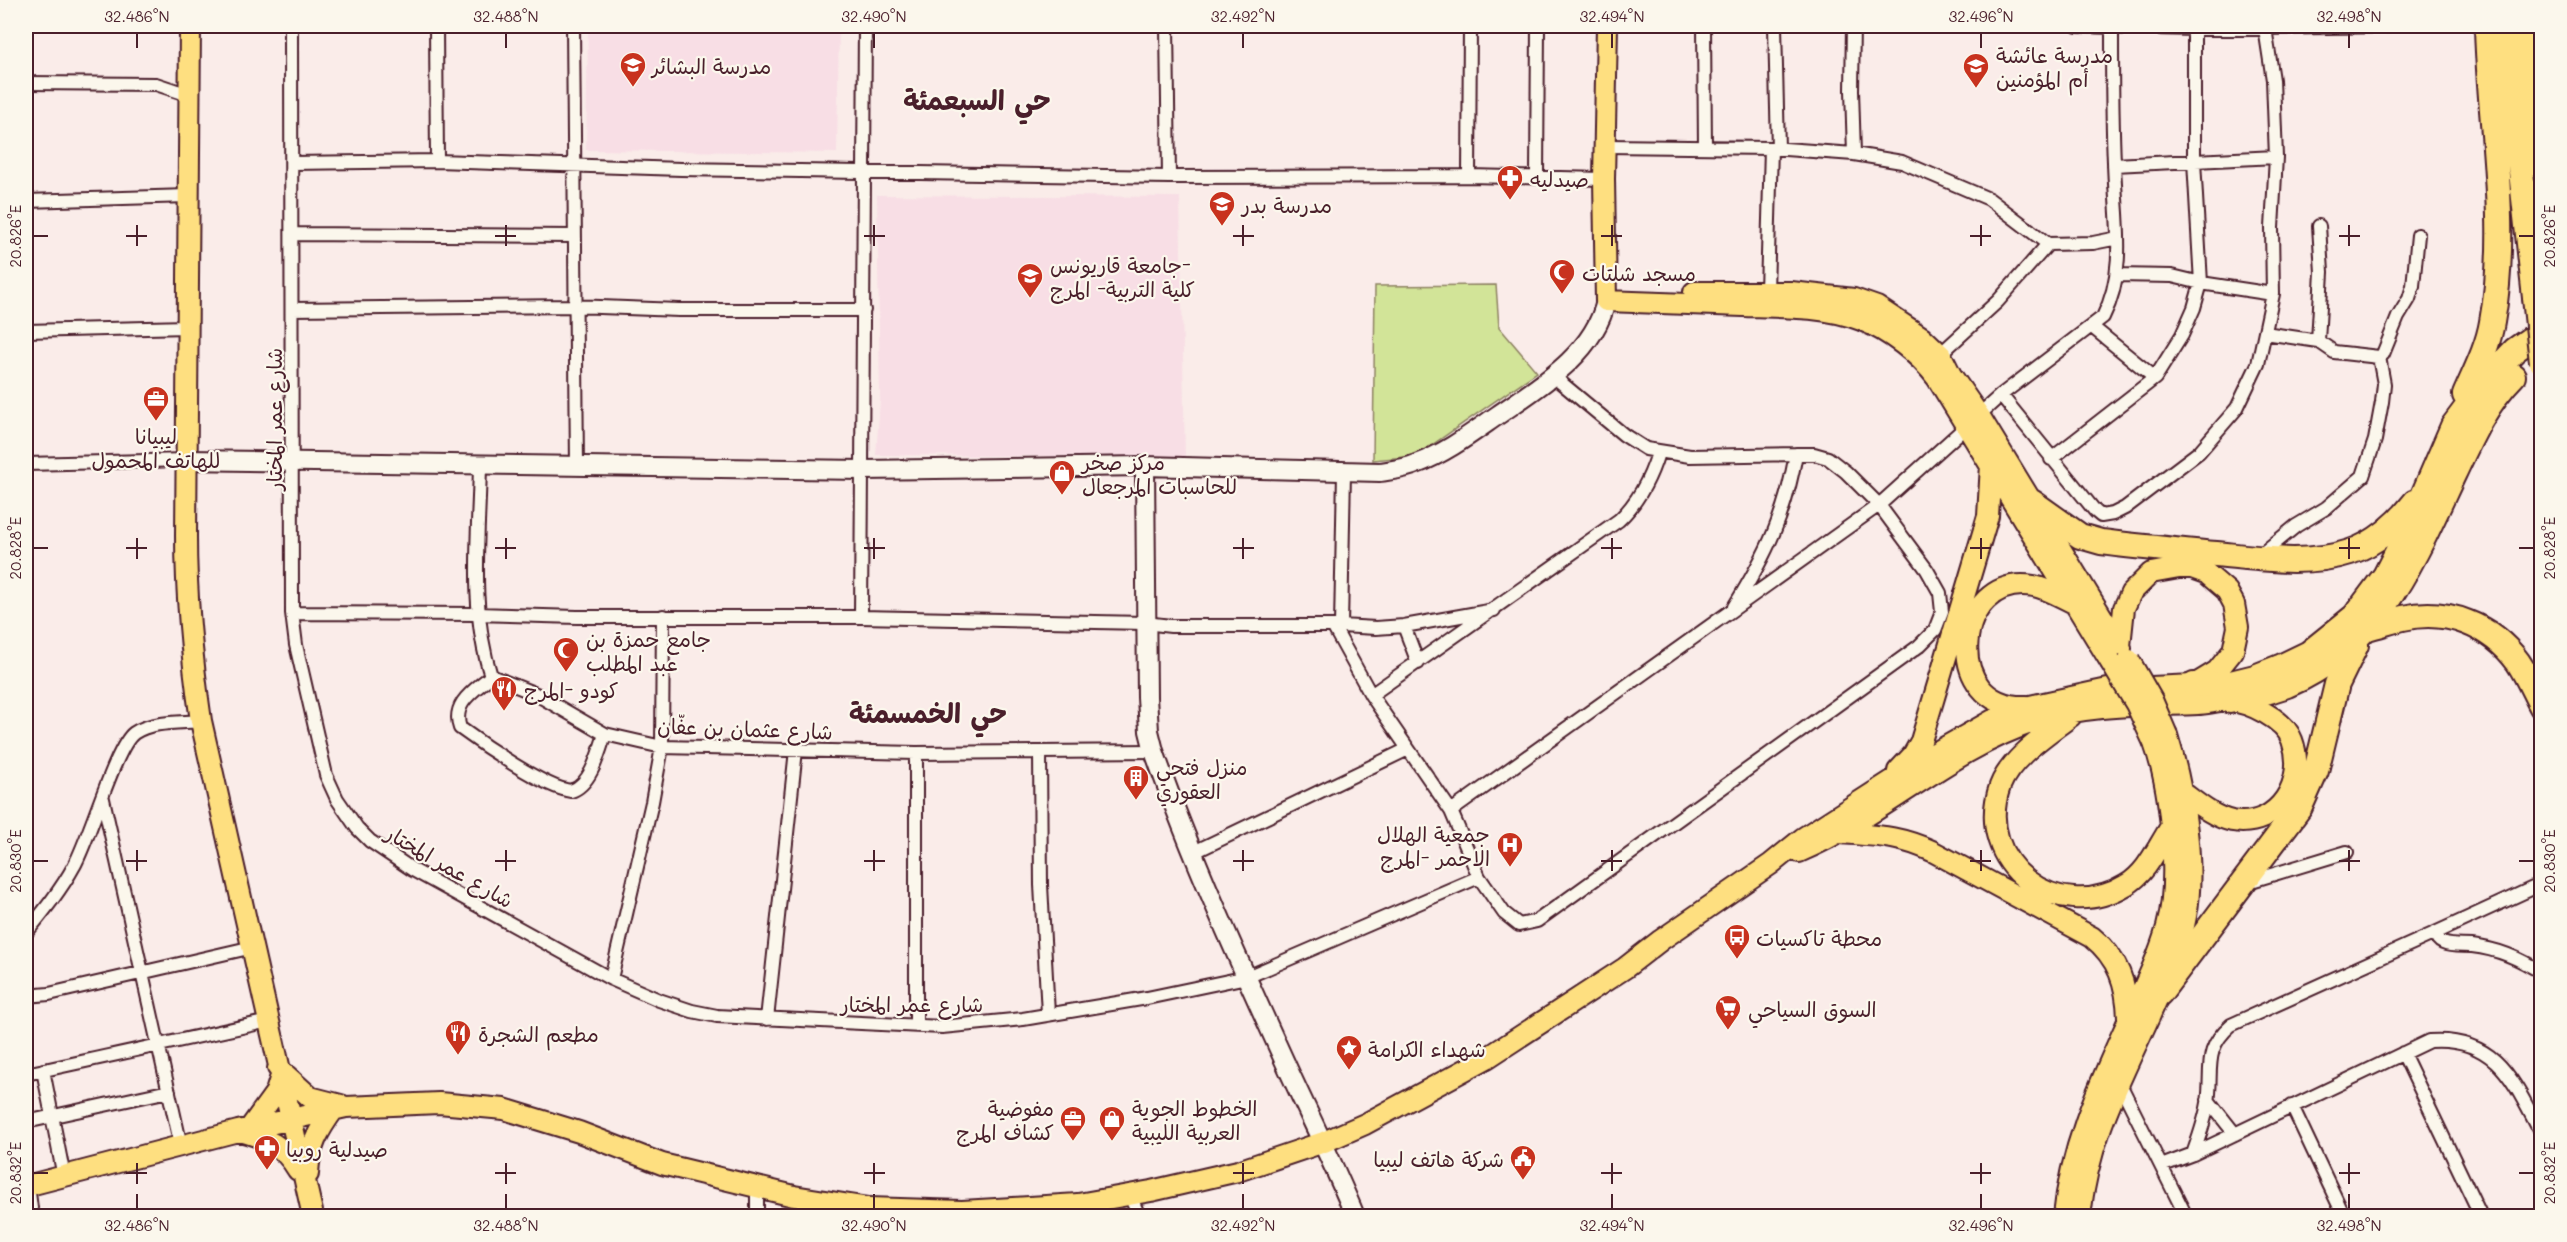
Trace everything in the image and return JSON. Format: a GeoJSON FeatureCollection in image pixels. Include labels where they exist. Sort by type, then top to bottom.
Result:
{"type":"FeatureCollection","features":[{"type":"Feature","properties":{"kind":"highway"},"geometry":{"type":"LineString","coordinates":[[2194,686],[2227,684],[2255,677],[2309,653],[2337,632],[2355,616],[2385,576],[2429,484],[2492,325],[2499,272],[2501,222],[2487,26]]}},
{"type":"Feature","properties":{"kind":"highway"},"geometry":{"type":"LineString","coordinates":[[2505,26],[2541,362]]}},
{"type":"Feature","properties":{"kind":"highway"},"geometry":{"type":"LineString","coordinates":[[2526,26],[2541,166]]}},
{"type":"Feature","properties":{"kind":"highway"},"geometry":{"type":"LineString","coordinates":[[2453,426],[2491,375],[2515,350],[2541,331]]}},
{"type":"Feature","properties":{"kind":"highway"},"geometry":{"type":"LineString","coordinates":[[2230,701],[2264,693],[2310,674],[2337,656],[2363,631],[2386,605],[2404,576],[2482,416],[2504,385],[2530,359],[2541,352]]}},
{"type":"Feature","properties":{"kind":"highway"},"geometry":{"type":"LineString","coordinates":[[2032,502],[2080,536],[2102,542],[2257,558],[2301,560],[2349,552],[2369,544],[2412,506],[2429,484]]}},
{"type":"Feature","properties":{"kind":"highway"},"geometry":{"type":"LineString","coordinates":[[2160,993],[2300,807],[2310,788],[2321,753],[2331,702],[2363,631],[2403,618],[2427,615],[2468,621],[2502,644],[2518,662],[2541,707]]}},
{"type":"Feature","properties":{"kind":"main road"},"geometry":{"type":"LineString","coordinates":[[190,26],[186,593],[190,651],[201,721],[253,947],[289,1120],[313,1216]]}},
{"type":"Feature","properties":{"kind":"main road"},"geometry":{"type":"LineString","coordinates":[[1606,296],[1604,178],[1607,26]]}},
{"type":"Feature","properties":{"kind":"main road"},"geometry":{"type":"LineString","coordinates":[[1606,296],[1767,291],[1824,294],[1862,302],[1896,319],[1922,337],[1934,360],[1974,421],[2032,502],[2120,656],[2136,704],[2160,739],[2182,792],[2189,880],[2188,905],[2180,940],[2160,993],[2119,1082],[2093,1146],[2083,1188],[2080,1216]]}},
{"type":"Feature","properties":{"kind":"main road"},"geometry":{"type":"LineString","coordinates":[[1606,296],[1830,312],[1862,320],[1934,360]]}},
{"type":"Feature","properties":{"kind":"main road"},"geometry":{"type":"LineString","coordinates":[[1974,421],[1991,464],[2076,604],[2120,656]]}},
{"type":"Feature","properties":{"kind":"main road"},"geometry":{"type":"LineString","coordinates":[[1875,794],[1903,767],[1921,741],[1988,516],[1991,464]]}},
{"type":"Feature","properties":{"kind":"main road"},"geometry":{"type":"LineString","coordinates":[[2076,604],[2033,586],[2012,587],[1996,593],[1981,606],[1971,620],[1966,652],[1969,668],[1977,683],[1988,694],[2016,707],[2108,689],[2194,686],[2225,663],[2237,639],[2238,627],[2234,604],[2227,591],[2206,573],[2192,568],[2163,569],[2151,573],[2131,593],[2124,608],[2120,656]]}},
{"type":"Feature","properties":{"kind":"main road"},"geometry":{"type":"LineString","coordinates":[[1771,864],[1840,833],[1928,774],[2005,733],[2038,720],[2077,712],[2230,701],[2274,718],[2292,739],[2297,772],[2291,792],[2279,807],[2262,818],[2234,821],[2213,814],[2182,792]]}},
{"type":"Feature","properties":{"kind":"main road"},"geometry":{"type":"LineString","coordinates":[[27,1185],[244,1129],[340,1108],[440,1103],[504,1108],[579,1132],[662,1164],[757,1188],[869,1208],[928,1211],[1054,1206],[1130,1196],[1238,1172],[1324,1142],[1365,1124],[1487,1058],[1625,969],[1771,864],[1803,838],[1875,794],[1940,750],[1993,720],[2030,706]]}},
{"type":"Feature","properties":{"kind":"main road"},"geometry":{"type":"LineString","coordinates":[[2077,712],[2035,744],[2017,762],[2001,786],[1995,818],[2001,845],[2015,870],[2037,889],[2062,898],[2086,899],[2106,894],[2126,885],[2140,874],[2170,828]]}},
{"type":"Feature","properties":{"kind":"main road"},"geometry":{"type":"LineString","coordinates":[[2064,1216],[2076,1145],[2161,946],[2169,917],[2172,877],[2170,828],[2160,739]]}},
{"type":"Feature","properties":{"kind":"main road"},"geometry":{"type":"LineString","coordinates":[[1840,833],[1882,835],[1908,840],[1932,850],[2091,937],[2103,946],[2118,966],[2125,988],[2133,1051]]}},
{"type":"Feature","properties":{"kind":"main road"},"geometry":{"type":"LineString","coordinates":[[279,1073],[310,1097],[340,1108]]}},
{"type":"Feature","properties":{"kind":"main road"},"geometry":{"type":"LineString","coordinates":[[244,1129],[276,1092],[279,1073]]}},
{"type":"Feature","properties":{"kind":"main road"},"geometry":{"type":"LineString","coordinates":[[306,1188],[310,1151],[314,1139],[340,1108]]}},
{"type":"Feature","properties":{"kind":"main road"},"geometry":{"type":"LineString","coordinates":[[244,1129],[278,1146],[290,1157],[306,1188]]}},
{"type":"Feature","properties":{"kind":"street","name":"شارع عمر المختار"},"geometry":{"type":"LineString","coordinates":[[291,26],[292,614],[296,645],[326,776],[357,828],[370,841],[413,870],[610,979],[692,1011],[717,1016],[916,1026],[984,1024],[1247,977],[1479,877]]}},
{"type":"Feature","properties":{"kind":"street"},"geometry":{"type":"LineString","coordinates":[[436,26],[437,161]]}},
{"type":"Feature","properties":{"kind":"street"},"geometry":{"type":"LineString","coordinates":[[573,26],[577,466]]}},
{"type":"Feature","properties":{"kind":"street"},"geometry":{"type":"LineString","coordinates":[[861,617],[865,26]]}},
{"type":"Feature","properties":{"kind":"street"},"geometry":{"type":"LineString","coordinates":[[1167,26],[1169,177]]}},
{"type":"Feature","properties":{"kind":"street"},"geometry":{"type":"LineString","coordinates":[[1469,176],[1470,26]]}},
{"type":"Feature","properties":{"kind":"street"},"geometry":{"type":"LineString","coordinates":[[1537,177],[1538,26]]}},
{"type":"Feature","properties":{"kind":"street"},"geometry":{"type":"LineString","coordinates":[[1704,26],[1705,147]]}},
{"type":"Feature","properties":{"kind":"street"},"geometry":{"type":"LineString","coordinates":[[1767,291],[1775,148],[1775,26]]}},
{"type":"Feature","properties":{"kind":"street"},"geometry":{"type":"LineString","coordinates":[[1853,26],[1854,154]]}},
{"type":"Feature","properties":{"kind":"street"},"geometry":{"type":"LineString","coordinates":[[2077,26],[2112,28],[2391,26]]}},
{"type":"Feature","properties":{"kind":"street"},"geometry":{"type":"LineString","coordinates":[[2051,459],[2155,378],[2190,317],[2201,283],[2194,161],[2194,27]]}},
{"type":"Feature","properties":{"kind":"street"},"geometry":{"type":"LineString","coordinates":[[1451,811],[1879,506],[2001,395],[2103,317],[2112,301],[2117,275],[2112,28]]}},
{"type":"Feature","properties":{"kind":"street"},"geometry":{"type":"LineString","coordinates":[[2001,395],[2051,459],[2095,511],[2102,516],[2114,514],[2125,508],[2199,453],[2237,408],[2258,364],[2273,294],[2272,228],[2276,157],[2273,80],[2265,28]]}},
{"type":"Feature","properties":{"kind":"street"},"geometry":{"type":"LineString","coordinates":[[26,83],[156,84],[189,95]]}},
{"type":"Feature","properties":{"kind":"street"},"geometry":{"type":"LineString","coordinates":[[1606,146],[1775,148],[1854,154],[1902,162],[1989,199],[2048,244],[2093,243],[2118,238]]}},
{"type":"Feature","properties":{"kind":"street"},"geometry":{"type":"LineString","coordinates":[[2114,165],[2276,157]]}},
{"type":"Feature","properties":{"kind":"street"},"geometry":{"type":"LineString","coordinates":[[292,163],[437,161],[681,169],[1169,177],[1604,178]]}},
{"type":"Feature","properties":{"kind":"street"},"geometry":{"type":"LineString","coordinates":[[26,201],[188,196]]}},
{"type":"Feature","properties":{"kind":"street"},"geometry":{"type":"LineString","coordinates":[[2318,341],[2322,272],[2319,226]]}},
{"type":"Feature","properties":{"kind":"street"},"geometry":{"type":"LineString","coordinates":[[293,234],[574,236]]}},
{"type":"Feature","properties":{"kind":"street"},"geometry":{"type":"LineString","coordinates":[[2265,333],[2318,341],[2334,352],[2379,357],[2383,354],[2398,317],[2409,299],[2418,236]]}},
{"type":"Feature","properties":{"kind":"street"},"geometry":{"type":"LineString","coordinates":[[1934,360],[1998,301],[2048,244]]}},
{"type":"Feature","properties":{"kind":"street"},"geometry":{"type":"LineString","coordinates":[[2117,275],[2172,276],[2201,283],[2273,294]]}},
{"type":"Feature","properties":{"kind":"street"},"geometry":{"type":"LineString","coordinates":[[26,464],[187,460],[863,470],[1145,466],[1380,472],[1414,465],[1463,439],[1553,376],[1596,328],[1602,318],[1606,296]]}},
{"type":"Feature","properties":{"kind":"street"},"geometry":{"type":"LineString","coordinates":[[292,309],[574,306],[864,310]]}},
{"type":"Feature","properties":{"kind":"street"},"geometry":{"type":"LineString","coordinates":[[2091,326],[2155,378]]}},
{"type":"Feature","properties":{"kind":"street"},"geometry":{"type":"LineString","coordinates":[[26,331],[187,327]]}},
{"type":"Feature","properties":{"kind":"street"},"geometry":{"type":"LineString","coordinates":[[2257,558],[2296,526],[2326,508],[2362,476],[2375,440],[2382,402],[2384,384],[2379,357]]}},
{"type":"Feature","properties":{"kind":"street"},"geometry":{"type":"LineString","coordinates":[[1344,472],[1337,626],[1371,695],[1451,811],[1479,877],[1510,920],[1519,925],[1538,921],[1919,646],[1935,630],[1942,612],[1940,593],[1927,570],[1879,506],[1846,472],[1828,458],[1814,454],[1690,456],[1658,453],[1646,449],[1624,435],[1553,376]]}},
{"type":"Feature","properties":{"kind":"street"},"geometry":{"type":"LineString","coordinates":[[1371,695],[1620,520],[1634,505],[1646,486],[1658,453]]}},
{"type":"Feature","properties":{"kind":"street"},"geometry":{"type":"LineString","coordinates":[[1731,612],[1761,562],[1780,523],[1796,454]]}},
{"type":"Feature","properties":{"kind":"street"},"geometry":{"type":"LineString","coordinates":[[480,464],[478,614],[484,653],[491,676],[468,694],[461,704],[458,715],[460,728],[488,749],[554,786],[571,791],[582,785],[605,734]]}},
{"type":"Feature","properties":{"kind":"street"},"geometry":{"type":"LineString","coordinates":[[1145,466],[1145,623],[1149,731],[1154,751],[1192,853],[1284,1060],[1324,1142],[1354,1216]]}},
{"type":"Feature","properties":{"kind":"street"},"geometry":{"type":"LineString","coordinates":[[292,614],[861,617],[1145,623],[1172,626],[1376,628],[1404,626],[1494,610]]}},
{"type":"Feature","properties":{"kind":"street"},"geometry":{"type":"LineString","coordinates":[[610,979],[662,747],[663,616]]}},
{"type":"Feature","properties":{"kind":"street"},"geometry":{"type":"LineString","coordinates":[[1404,626],[1418,663]]}},
{"type":"Feature","properties":{"kind":"street","name":"شارع عثمان بن عفّان"},"geometry":{"type":"LineString","coordinates":[[491,676],[536,694],[605,734],[662,747],[916,753],[1154,751]]}},
{"type":"Feature","properties":{"kind":"street"},"geometry":{"type":"LineString","coordinates":[[26,933],[74,867],[87,840],[121,750],[131,735],[141,729],[156,726],[201,721]]}},
{"type":"Feature","properties":{"kind":"street"},"geometry":{"type":"LineString","coordinates":[[1192,853],[1408,749]]}},
{"type":"Feature","properties":{"kind":"street"},"geometry":{"type":"LineString","coordinates":[[767,1019],[796,750]]}},
{"type":"Feature","properties":{"kind":"street"},"geometry":{"type":"LineString","coordinates":[[1040,752],[1041,885],[1048,1014]]}},
{"type":"Feature","properties":{"kind":"street"},"geometry":{"type":"LineString","coordinates":[[916,753],[916,1026]]}},
{"type":"Feature","properties":{"kind":"street"},"geometry":{"type":"LineString","coordinates":[[103,799],[181,1146]]}},
{"type":"Feature","properties":{"kind":"street"},"geometry":{"type":"LineString","coordinates":[[2245,883],[2347,852]]}},
{"type":"Feature","properties":{"kind":"street"},"geometry":{"type":"LineString","coordinates":[[2193,1154],[2204,1122],[2208,1100],[2209,1061],[2214,1044],[2231,1025],[2533,888],[2541,888]]}},
{"type":"Feature","properties":{"kind":"street"},"geometry":{"type":"LineString","coordinates":[[2435,933],[2438,941],[2446,945],[2471,946],[2503,952],[2525,962],[2541,973]]}},
{"type":"Feature","properties":{"kind":"street"},"geometry":{"type":"LineString","coordinates":[[26,996],[49,994],[253,947]]}},
{"type":"Feature","properties":{"kind":"street"},"geometry":{"type":"LineString","coordinates":[[26,1074],[269,1021]]}},
{"type":"Feature","properties":{"kind":"street"},"geometry":{"type":"LineString","coordinates":[[2161,1166],[2193,1154],[2430,1041],[2447,1040],[2465,1043],[2484,1051],[2496,1060],[2513,1080],[2541,1135]]}},
{"type":"Feature","properties":{"kind":"street"},"geometry":{"type":"LineString","coordinates":[[2403,1053],[2481,1216]]}},
{"type":"Feature","properties":{"kind":"street"},"geometry":{"type":"LineString","coordinates":[[43,1070],[64,1177]]}},
{"type":"Feature","properties":{"kind":"street"},"geometry":{"type":"LineString","coordinates":[[2119,1082],[2186,1216]]}},
{"type":"Feature","properties":{"kind":"street"},"geometry":{"type":"LineString","coordinates":[[26,1122],[169,1091]]}},
{"type":"Feature","properties":{"kind":"street"},"geometry":{"type":"LineString","coordinates":[[2208,1100],[2235,1134]]}},
{"type":"Feature","properties":{"kind":"street"},"geometry":{"type":"LineString","coordinates":[[2292,1106],[2344,1216]]}},
{"type":"Feature","properties":{"kind":"street"},"geometry":{"type":"LineString","coordinates":[[27,1185],[32,1216]]}},
{"type":"Feature","properties":{"kind":"street"},"geometry":{"type":"LineString","coordinates":[[757,1188],[757,1216]]}},
{"type":"Feature","properties":{"kind":"street"},"geometry":{"type":"LineString","coordinates":[[1130,1196],[1139,1216]]}},
{"type":"Feature","properties":{"kind":"shaded area"},"geometry":{"type":"Polygon","coordinates":[[[588,26],[839,26],[837,153],[586,150],[588,26]]]}},
{"type":"Feature","properties":{"kind":"shaded area","name":"جامعة قاريونس- كلية التربية- المرج"},"geometry":{"type":"Polygon","coordinates":[[[877,195],[1180,197],[1185,457],[876,455],[880,400],[877,195]]]}},
{"type":"Feature","properties":{"kind":"green space"},"geometry":{"type":"Polygon","coordinates":[[[1496,285],[1499,327],[1537,372],[1416,456],[1373,460],[1375,286],[1496,285]]]}},
{"type":"Feature","properties":{"kind":"place","name":"مدرسة البشائر"},"geometry":{"type":"Point","coordinates":[633,88]}},
{"type":"Feature","properties":{"kind":"place","name":"مدرسة عائشة أم المؤمنين"},"geometry":{"type":"Point","coordinates":[1976,89]}},
{"type":"Feature","properties":{"kind":"place","name":"صيدليه"},"geometry":{"type":"Point","coordinates":[1510,201]}},
{"type":"Feature","properties":{"kind":"place","name":"مدرسة بدر"},"geometry":{"type":"Point","coordinates":[1222,227]}},
{"type":"Feature","properties":{"kind":"place","name":"مسجد شلتات"},"geometry":{"type":"Point","coordinates":[1562,295]}},
{"type":"Feature","properties":{"kind":"place","name":"جامعة قاريونس- كلية التربية- المرج"},"geometry":{"type":"Point","coordinates":[1030,299]}},
{"type":"Feature","properties":{"kind":"place","name":"ليبيانا للهاتف المحمول"},"geometry":{"type":"Point","coordinates":[156,422]}},
{"type":"Feature","properties":{"kind":"place","name":"مركز صخر للحاسبات المرجعال"},"geometry":{"type":"Point","coordinates":[1062,496]}},
{"type":"Feature","properties":{"kind":"place","name":"جامع حمزة بن عبد المطلب"},"geometry":{"type":"Point","coordinates":[566,673]}},
{"type":"Feature","properties":{"kind":"place","name":"كودو -المرج"},"geometry":{"type":"Point","coordinates":[504,712]}},
{"type":"Feature","properties":{"kind":"place","name":"منزل فتحي العقوري"},"geometry":{"type":"Point","coordinates":[1136,801]}},
{"type":"Feature","properties":{"kind":"place","name":"جمعية الهلال الاحمر -المرج"},"geometry":{"type":"Point","coordinates":[1510,868]}},
{"type":"Feature","properties":{"kind":"place","name":"محطة تاكسيات"},"geometry":{"type":"Point","coordinates":[1737,960]}},
{"type":"Feature","properties":{"kind":"place","name":"السوق السياحي"},"geometry":{"type":"Point","coordinates":[1728,1031]}},
{"type":"Feature","properties":{"kind":"place","name":"مطعم الشجرة"},"geometry":{"type":"Point","coordinates":[458,1056]}},
{"type":"Feature","properties":{"kind":"place","name":"شهداء الكرامة"},"geometry":{"type":"Point","coordinates":[1349,1071]}},
{"type":"Feature","properties":{"kind":"place","name":"مفوضية كشاف المرج"},"geometry":{"type":"Point","coordinates":[1073,1142]}},
{"type":"Feature","properties":{"kind":"place","name":"الخطوط الجوية العربية الليبية"},"geometry":{"type":"Point","coordinates":[1112,1142]}},
{"type":"Feature","properties":{"kind":"place","name":"صيدلية روبيا"},"geometry":{"type":"Point","coordinates":[267,1171]}},
{"type":"Feature","properties":{"kind":"place","name":"شركة هاتف ليبيا"},"geometry":{"type":"Point","coordinates":[1523,1181]}},
{"type":"Feature","properties":{"kind":"district","name":"حي السبعمئة"},"geometry":{"type":"Point","coordinates":[977,99]}},
{"type":"Feature","properties":{"kind":"district","name":"حي الخمسمئة"},"geometry":{"type":"Point","coordinates":[928,712]}}]}
